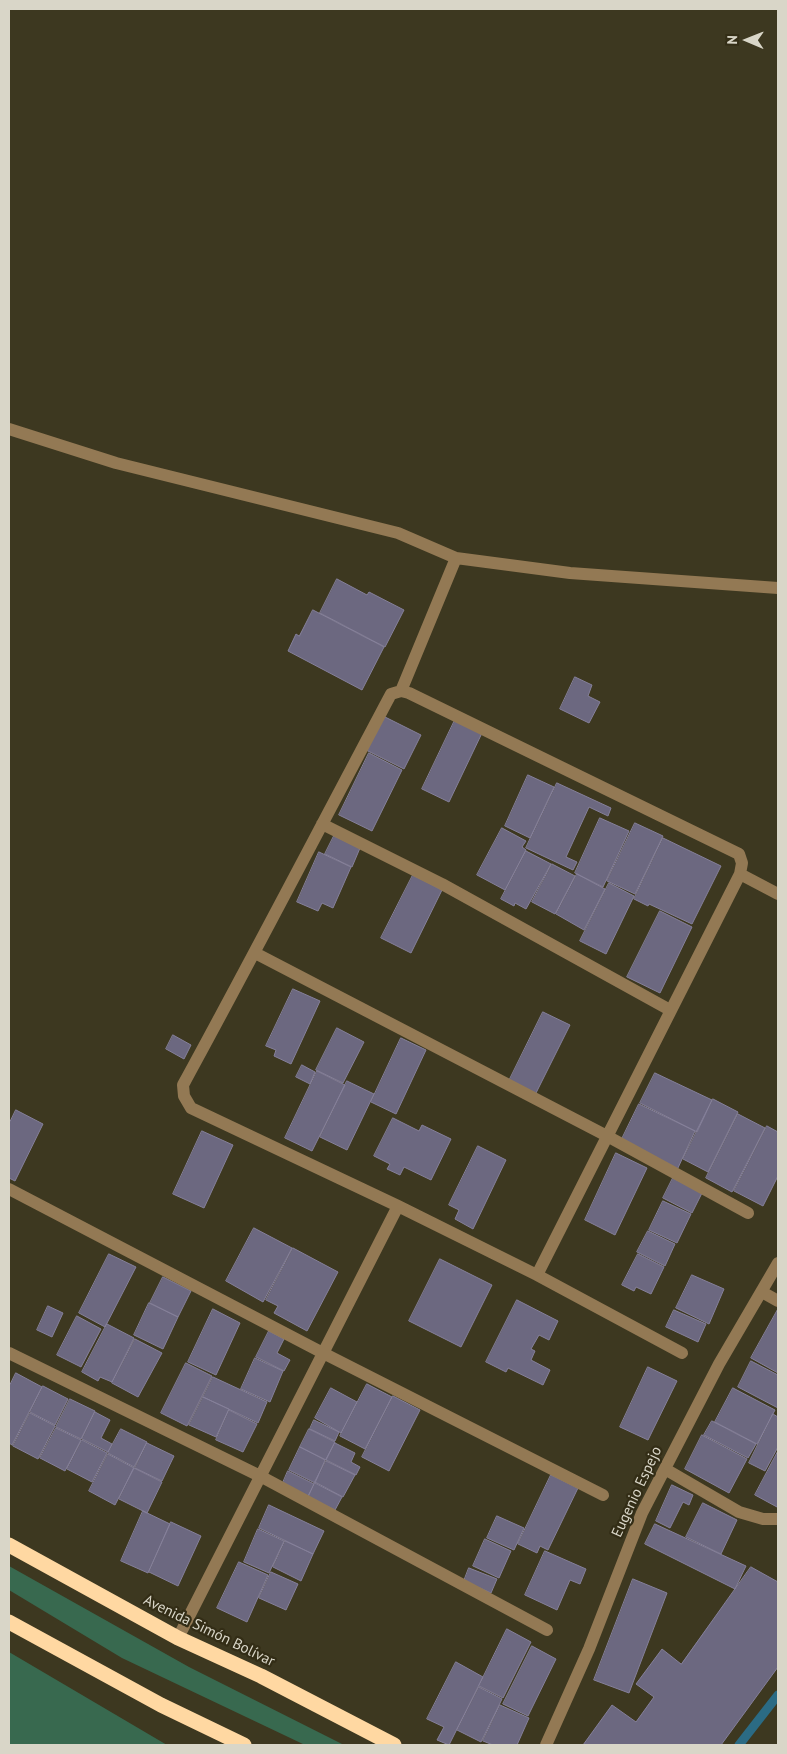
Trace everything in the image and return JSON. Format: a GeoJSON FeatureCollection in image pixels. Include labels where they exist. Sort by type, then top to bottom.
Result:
{"type":"FeatureCollection","features":[{"type":"Feature","properties":{"kind":"highway","name":"Avenida Simón Bolívar"},"geometry":{"type":"LineString","coordinates":[[9,1545],[178,1638],[279,1685],[394,1745]]}},
{"type":"Feature","properties":{"kind":"highway"},"geometry":{"type":"LineString","coordinates":[[9,1622],[161,1705],[244,1745]]}},
{"type":"Feature","properties":{"kind":"street"},"geometry":{"type":"LineString","coordinates":[[9,429],[116,463],[398,533],[456,558],[570,573],[778,588]]}},
{"type":"Feature","properties":{"kind":"street"},"geometry":{"type":"LineString","coordinates":[[401,691],[456,558]]}},
{"type":"Feature","properties":{"kind":"street"},"geometry":{"type":"LineString","coordinates":[[537,1275],[740,874],[742,863],[739,854],[409,693],[401,691],[391,694],[255,953],[183,1085],[184,1096],[191,1108],[398,1206],[537,1275],[682,1353]]}},
{"type":"Feature","properties":{"kind":"street"},"geometry":{"type":"LineString","coordinates":[[322,824],[442,884],[670,1010]]}},
{"type":"Feature","properties":{"kind":"street"},"geometry":{"type":"LineString","coordinates":[[740,874],[778,894]]}},
{"type":"Feature","properties":{"kind":"street"},"geometry":{"type":"LineString","coordinates":[[255,953],[607,1136],[748,1213]]}},
{"type":"Feature","properties":{"kind":"street"},"geometry":{"type":"LineString","coordinates":[[9,1189],[323,1353],[603,1494]]}},
{"type":"Feature","properties":{"kind":"street"},"geometry":{"type":"LineString","coordinates":[[178,1638],[398,1206]]}},
{"type":"Feature","properties":{"kind":"street","name":"Eugenio Espejo"},"geometry":{"type":"LineString","coordinates":[[546,1745],[589,1649],[642,1513],[719,1364],[778,1263]]}},
{"type":"Feature","properties":{"kind":"street"},"geometry":{"type":"LineString","coordinates":[[762,1292],[778,1301]]}},
{"type":"Feature","properties":{"kind":"street"},"geometry":{"type":"LineString","coordinates":[[9,1353],[260,1476],[548,1630]]}},
{"type":"Feature","properties":{"kind":"street"},"geometry":{"type":"LineString","coordinates":[[665,1469],[738,1512],[763,1520],[778,1519]]}},
{"type":"Feature","properties":{"kind":"green space"},"geometry":{"type":"Polygon","coordinates":[[[9,1566],[189,1667],[344,1745],[305,1745],[122,1658],[9,1590],[9,1566]]]}},
{"type":"Feature","properties":{"kind":"green space"},"geometry":{"type":"Polygon","coordinates":[[[9,1652],[167,1745],[9,1745],[9,1652]]]}},
{"type":"Feature","properties":{"kind":"building"},"geometry":{"type":"Polygon","coordinates":[[[337,579],[367,595],[369,592],[404,610],[385,647],[320,613],[337,579]]]}},
{"type":"Feature","properties":{"kind":"building"},"geometry":{"type":"Polygon","coordinates":[[[313,610],[384,647],[362,690],[288,651],[296,634],[299,636],[313,610]]]}},
{"type":"Feature","properties":{"kind":"building"},"geometry":{"type":"Polygon","coordinates":[[[575,677],[592,685],[588,696],[600,702],[589,723],[560,709],[575,677]]]}},
{"type":"Feature","properties":{"kind":"building"},"geometry":{"type":"Polygon","coordinates":[[[383,716],[421,735],[404,769],[366,750],[383,716]]]}},
{"type":"Feature","properties":{"kind":"building"},"geometry":{"type":"Polygon","coordinates":[[[455,720],[482,733],[449,802],[422,789],[455,720]]]}},
{"type":"Feature","properties":{"kind":"building"},"geometry":{"type":"Polygon","coordinates":[[[369,753],[402,770],[372,831],[339,815],[369,753]]]}},
{"type":"Feature","properties":{"kind":"building"},"geometry":{"type":"Polygon","coordinates":[[[528,775],[554,787],[530,838],[505,826],[528,775]]]}},
{"type":"Feature","properties":{"kind":"building"},"geometry":{"type":"Polygon","coordinates":[[[557,783],[611,808],[608,816],[589,807],[566,857],[577,862],[573,870],[526,848],[557,783]]]}},
{"type":"Feature","properties":{"kind":"building"},"geometry":{"type":"Polygon","coordinates":[[[600,818],[629,831],[603,887],[575,873],[600,818]]]}},
{"type":"Feature","properties":{"kind":"building"},"geometry":{"type":"Polygon","coordinates":[[[635,823],[663,836],[635,894],[607,881],[635,823]]]}},
{"type":"Feature","properties":{"kind":"building"},"geometry":{"type":"Polygon","coordinates":[[[502,828],[526,841],[522,847],[526,850],[505,890],[477,875],[502,828]]]}},
{"type":"Feature","properties":{"kind":"building"},"geometry":{"type":"Polygon","coordinates":[[[334,836],[360,848],[352,867],[325,854],[334,836]]]}},
{"type":"Feature","properties":{"kind":"building"},"geometry":{"type":"Polygon","coordinates":[[[663,838],[721,866],[692,924],[634,899],[663,838]]]}},
{"type":"Feature","properties":{"kind":"building"},"geometry":{"type":"Polygon","coordinates":[[[526,851],[551,864],[526,909],[515,903],[514,906],[501,899],[526,851]]]}},
{"type":"Feature","properties":{"kind":"building"},"geometry":{"type":"Polygon","coordinates":[[[319,852],[351,867],[333,908],[322,903],[318,911],[297,902],[319,852]]]}},
{"type":"Feature","properties":{"kind":"building"},"geometry":{"type":"Polygon","coordinates":[[[552,864],[575,876],[555,914],[532,902],[552,864]]]}},
{"type":"Feature","properties":{"kind":"building"},"geometry":{"type":"Polygon","coordinates":[[[577,874],[605,889],[584,930],[556,914],[577,874]]]}},
{"type":"Feature","properties":{"kind":"building"},"geometry":{"type":"Polygon","coordinates":[[[413,875],[442,890],[411,953],[381,938],[413,875]]]}},
{"type":"Feature","properties":{"kind":"building"},"geometry":{"type":"Polygon","coordinates":[[[609,883],[634,896],[606,954],[580,941],[609,883]]]}},
{"type":"Feature","properties":{"kind":"building"},"geometry":{"type":"Polygon","coordinates":[[[660,911],[692,927],[660,993],[627,977],[660,911]]]}},
{"type":"Feature","properties":{"kind":"building"},"geometry":{"type":"Polygon","coordinates":[[[293,989],[320,1001],[291,1064],[274,1056],[276,1050],[266,1046],[293,989]]]}},
{"type":"Feature","properties":{"kind":"building"},"geometry":{"type":"Polygon","coordinates":[[[543,1012],[570,1025],[535,1095],[509,1081],[543,1012]]]}},
{"type":"Feature","properties":{"kind":"building"},"geometry":{"type":"Polygon","coordinates":[[[337,1028],[364,1042],[343,1083],[316,1070],[337,1028]]]}},
{"type":"Feature","properties":{"kind":"building"},"geometry":{"type":"Polygon","coordinates":[[[173,1035],[191,1045],[184,1059],[166,1049],[173,1035]]]}},
{"type":"Feature","properties":{"kind":"building"},"geometry":{"type":"Polygon","coordinates":[[[401,1038],[426,1050],[396,1114],[371,1102],[401,1038]]]}},
{"type":"Feature","properties":{"kind":"building"},"geometry":{"type":"Polygon","coordinates":[[[302,1065],[315,1072],[310,1084],[296,1077],[302,1065]]]}},
{"type":"Feature","properties":{"kind":"building"},"geometry":{"type":"Polygon","coordinates":[[[317,1071],[345,1085],[312,1151],[285,1138],[317,1071]]]}},
{"type":"Feature","properties":{"kind":"building"},"geometry":{"type":"Polygon","coordinates":[[[655,1073],[712,1100],[697,1132],[640,1103],[655,1073]]]}},
{"type":"Feature","properties":{"kind":"building"},"geometry":{"type":"Polygon","coordinates":[[[347,1081],[374,1094],[347,1150],[320,1137],[347,1081]]]}},
{"type":"Feature","properties":{"kind":"building"},"geometry":{"type":"Polygon","coordinates":[[[713,1099],[738,1112],[708,1172],[683,1159],[713,1099]]]}},
{"type":"Feature","properties":{"kind":"building"},"geometry":{"type":"Polygon","coordinates":[[[639,1104],[695,1131],[677,1170],[621,1141],[639,1104]]]}},
{"type":"Feature","properties":{"kind":"building"},"geometry":{"type":"Polygon","coordinates":[[[16,1110],[43,1124],[15,1181],[9,1178],[9,1124],[16,1110]]]}},
{"type":"Feature","properties":{"kind":"building"},"geometry":{"type":"Polygon","coordinates":[[[738,1114],[765,1128],[732,1192],[706,1178],[738,1114]]]}},
{"type":"Feature","properties":{"kind":"building"},"geometry":{"type":"Polygon","coordinates":[[[393,1118],[419,1131],[422,1125],[451,1139],[431,1180],[404,1167],[400,1175],[387,1169],[390,1164],[374,1156],[393,1118]]]}},
{"type":"Feature","properties":{"kind":"building"},"geometry":{"type":"Polygon","coordinates":[[[767,1126],[778,1132],[778,1176],[763,1206],[734,1191],[767,1126]]]}},
{"type":"Feature","properties":{"kind":"building"},"geometry":{"type":"Polygon","coordinates":[[[202,1131],[233,1145],[204,1208],[173,1194],[202,1131]]]}},
{"type":"Feature","properties":{"kind":"building"},"geometry":{"type":"Polygon","coordinates":[[[478,1146],[506,1160],[473,1229],[455,1219],[459,1210],[449,1205],[478,1146]]]}},
{"type":"Feature","properties":{"kind":"building"},"geometry":{"type":"Polygon","coordinates":[[[616,1153],[647,1168],[615,1235],[585,1220],[616,1153]]]}},
{"type":"Feature","properties":{"kind":"building"},"geometry":{"type":"Polygon","coordinates":[[[673,1178],[702,1193],[692,1213],[663,1198],[673,1178]]]}},
{"type":"Feature","properties":{"kind":"building"},"geometry":{"type":"Polygon","coordinates":[[[663,1201],[691,1214],[677,1243],[649,1230],[663,1201]]]}},
{"type":"Feature","properties":{"kind":"building"},"geometry":{"type":"Polygon","coordinates":[[[254,1228],[292,1248],[263,1302],[226,1281],[254,1228]]]}},
{"type":"Feature","properties":{"kind":"building"},"geometry":{"type":"Polygon","coordinates":[[[648,1231],[675,1244],[665,1266],[637,1252],[648,1231]]]}},
{"type":"Feature","properties":{"kind":"building"},"geometry":{"type":"Polygon","coordinates":[[[293,1248],[338,1272],[307,1331],[274,1313],[278,1306],[266,1300],[293,1248]]]}},
{"type":"Feature","properties":{"kind":"building"},"geometry":{"type":"Polygon","coordinates":[[[109,1254],[136,1267],[105,1327],[79,1313],[109,1254]]]}},
{"type":"Feature","properties":{"kind":"building"},"geometry":{"type":"Polygon","coordinates":[[[638,1254],[664,1267],[651,1294],[636,1287],[634,1291],[622,1285],[638,1254]]]}},
{"type":"Feature","properties":{"kind":"building"},"geometry":{"type":"Polygon","coordinates":[[[440,1259],[492,1285],[461,1347],[409,1321],[440,1259]]]}},
{"type":"Feature","properties":{"kind":"building"},"geometry":{"type":"Polygon","coordinates":[[[692,1275],[724,1289],[709,1324],[676,1308],[692,1275]]]}},
{"type":"Feature","properties":{"kind":"building"},"geometry":{"type":"Polygon","coordinates":[[[163,1277],[191,1291],[178,1317],[150,1303],[163,1277]]]}},
{"type":"Feature","properties":{"kind":"building"},"geometry":{"type":"Polygon","coordinates":[[[517,1300],[558,1321],[549,1340],[539,1335],[531,1349],[535,1351],[531,1360],[550,1370],[543,1385],[508,1368],[506,1372],[486,1362],[517,1300]]]}},
{"type":"Feature","properties":{"kind":"building"},"geometry":{"type":"Polygon","coordinates":[[[149,1303],[178,1317],[163,1349],[134,1335],[149,1303]]]}},
{"type":"Feature","properties":{"kind":"building"},"geometry":{"type":"Polygon","coordinates":[[[48,1306],[63,1313],[52,1337],[37,1330],[48,1306]]]}},
{"type":"Feature","properties":{"kind":"building"},"geometry":{"type":"Polygon","coordinates":[[[213,1309],[240,1323],[216,1375],[188,1362],[213,1309]]]}},
{"type":"Feature","properties":{"kind":"building"},"geometry":{"type":"Polygon","coordinates":[[[778,1309],[778,1373],[751,1358],[778,1309]]]}},
{"type":"Feature","properties":{"kind":"building"},"geometry":{"type":"Polygon","coordinates":[[[674,1310],[706,1324],[698,1342],[666,1327],[674,1310]]]}},
{"type":"Feature","properties":{"kind":"building"},"geometry":{"type":"Polygon","coordinates":[[[77,1316],[101,1329],[81,1367],[57,1355],[77,1316]]]}},
{"type":"Feature","properties":{"kind":"building"},"geometry":{"type":"Polygon","coordinates":[[[107,1324],[134,1338],[112,1382],[100,1377],[98,1381],[82,1372],[107,1324]]]}},
{"type":"Feature","properties":{"kind":"building"},"geometry":{"type":"Polygon","coordinates":[[[269,1331],[284,1339],[277,1353],[290,1360],[284,1371],[256,1357],[269,1331]]]}},
{"type":"Feature","properties":{"kind":"building"},"geometry":{"type":"Polygon","coordinates":[[[135,1339],[162,1353],[138,1397],[112,1383],[135,1339]]]}},
{"type":"Feature","properties":{"kind":"building"},"geometry":{"type":"Polygon","coordinates":[[[255,1358],[283,1371],[270,1402],[241,1389],[255,1358]]]}},
{"type":"Feature","properties":{"kind":"building"},"geometry":{"type":"Polygon","coordinates":[[[751,1361],[778,1375],[778,1408],[738,1387],[751,1361]]]}},
{"type":"Feature","properties":{"kind":"building"},"geometry":{"type":"Polygon","coordinates":[[[186,1363],[212,1376],[187,1426],[161,1413],[186,1363]]]}},
{"type":"Feature","properties":{"kind":"building"},"geometry":{"type":"Polygon","coordinates":[[[648,1367],[677,1381],[648,1440],[620,1427],[648,1367]]]}},
{"type":"Feature","properties":{"kind":"building"},"geometry":{"type":"Polygon","coordinates":[[[16,1373],[42,1387],[12,1445],[9,1443],[9,1387],[16,1373]]]}},
{"type":"Feature","properties":{"kind":"building"},"geometry":{"type":"Polygon","coordinates":[[[213,1377],[267,1402],[258,1423],[203,1397],[213,1377]]]}},
{"type":"Feature","properties":{"kind":"building"},"geometry":{"type":"Polygon","coordinates":[[[367,1384],[392,1397],[365,1449],[340,1436],[367,1384]]]}},
{"type":"Feature","properties":{"kind":"building"},"geometry":{"type":"Polygon","coordinates":[[[43,1386],[68,1399],[55,1425],[30,1412],[43,1386]]]}},
{"type":"Feature","properties":{"kind":"building"},"geometry":{"type":"Polygon","coordinates":[[[331,1388],[357,1402],[341,1433],[315,1418],[331,1388]]]}},
{"type":"Feature","properties":{"kind":"building"},"geometry":{"type":"Polygon","coordinates":[[[733,1388],[775,1410],[757,1444],[715,1422],[733,1388]]]}},
{"type":"Feature","properties":{"kind":"building"},"geometry":{"type":"Polygon","coordinates":[[[393,1396],[420,1410],[389,1471],[362,1457],[393,1396]]]}},
{"type":"Feature","properties":{"kind":"building"},"geometry":{"type":"Polygon","coordinates":[[[203,1397],[229,1409],[216,1437],[189,1425],[203,1397]]]}},
{"type":"Feature","properties":{"kind":"building"},"geometry":{"type":"Polygon","coordinates":[[[70,1399],[95,1411],[81,1439],[56,1427],[70,1399]]]}},
{"type":"Feature","properties":{"kind":"building"},"geometry":{"type":"Polygon","coordinates":[[[229,1410],[257,1424],[243,1452],[216,1440],[229,1410]]]}},
{"type":"Feature","properties":{"kind":"building"},"geometry":{"type":"Polygon","coordinates":[[[95,1412],[110,1420],[101,1438],[112,1444],[108,1452],[82,1439],[95,1412]]]}},
{"type":"Feature","properties":{"kind":"building"},"geometry":{"type":"Polygon","coordinates":[[[30,1413],[55,1426],[38,1459],[13,1446],[30,1413]]]}},
{"type":"Feature","properties":{"kind":"building"},"geometry":{"type":"Polygon","coordinates":[[[773,1414],[778,1417],[778,1447],[765,1471],[749,1463],[773,1414]]]}},
{"type":"Feature","properties":{"kind":"building"},"geometry":{"type":"Polygon","coordinates":[[[314,1420],[339,1432],[335,1441],[310,1429],[314,1420]]]}},
{"type":"Feature","properties":{"kind":"building"},"geometry":{"type":"Polygon","coordinates":[[[712,1421],[756,1444],[748,1458],[704,1435],[712,1421]]]}},
{"type":"Feature","properties":{"kind":"building"},"geometry":{"type":"Polygon","coordinates":[[[56,1428],[81,1440],[65,1471],[40,1458],[56,1428]]]}},
{"type":"Feature","properties":{"kind":"building"},"geometry":{"type":"Polygon","coordinates":[[[121,1429],[147,1442],[134,1467],[108,1453],[121,1429]]]}},
{"type":"Feature","properties":{"kind":"building"},"geometry":{"type":"Polygon","coordinates":[[[309,1429],[335,1442],[326,1460],[300,1447],[309,1429]]]}},
{"type":"Feature","properties":{"kind":"building"},"geometry":{"type":"Polygon","coordinates":[[[702,1435],[747,1459],[729,1493],[685,1469],[702,1435]]]}},
{"type":"Feature","properties":{"kind":"building"},"geometry":{"type":"Polygon","coordinates":[[[82,1440],[107,1453],[92,1482],[67,1469],[82,1440]]]}},
{"type":"Feature","properties":{"kind":"building"},"geometry":{"type":"Polygon","coordinates":[[[147,1443],[174,1456],[162,1481],[135,1468],[147,1443]]]}},
{"type":"Feature","properties":{"kind":"building"},"geometry":{"type":"Polygon","coordinates":[[[335,1443],[355,1453],[351,1462],[360,1467],[356,1475],[326,1460],[335,1443]]]}},
{"type":"Feature","properties":{"kind":"building"},"geometry":{"type":"Polygon","coordinates":[[[300,1447],[325,1460],[315,1483],[289,1470],[300,1447]]]}},
{"type":"Feature","properties":{"kind":"building"},"geometry":{"type":"Polygon","coordinates":[[[778,1451],[778,1505],[777,1507],[755,1495],[778,1451]]]}},
{"type":"Feature","properties":{"kind":"building"},"geometry":{"type":"Polygon","coordinates":[[[108,1454],[134,1468],[115,1505],[89,1491],[108,1454]]]}},
{"type":"Feature","properties":{"kind":"building"},"geometry":{"type":"Polygon","coordinates":[[[326,1461],[355,1475],[343,1497],[315,1482],[326,1461]]]}},
{"type":"Feature","properties":{"kind":"building"},"geometry":{"type":"Polygon","coordinates":[[[134,1468],[162,1482],[147,1513],[119,1499],[134,1468]]]}},
{"type":"Feature","properties":{"kind":"building"},"geometry":{"type":"Polygon","coordinates":[[[288,1471],[314,1484],[308,1497],[282,1485],[288,1471]]]}},
{"type":"Feature","properties":{"kind":"building"},"geometry":{"type":"Polygon","coordinates":[[[551,1475],[578,1488],[548,1550],[540,1546],[537,1553],[518,1544],[551,1475]]]}},
{"type":"Feature","properties":{"kind":"building"},"geometry":{"type":"Polygon","coordinates":[[[315,1483],[342,1497],[335,1510],[308,1497],[315,1483]]]}},
{"type":"Feature","properties":{"kind":"building"},"geometry":{"type":"Polygon","coordinates":[[[672,1485],[693,1495],[689,1505],[683,1502],[670,1528],[656,1521],[672,1485]]]}},
{"type":"Feature","properties":{"kind":"building"},"geometry":{"type":"Polygon","coordinates":[[[703,1503],[737,1520],[721,1554],[686,1537],[703,1503]]]}},
{"type":"Feature","properties":{"kind":"building"},"geometry":{"type":"Polygon","coordinates":[[[269,1505],[324,1531],[313,1554],[259,1528],[269,1505]]]}},
{"type":"Feature","properties":{"kind":"building"},"geometry":{"type":"Polygon","coordinates":[[[143,1511],[170,1524],[148,1573],[121,1561],[143,1511]]]}},
{"type":"Feature","properties":{"kind":"building"},"geometry":{"type":"Polygon","coordinates":[[[497,1516],[524,1528],[514,1550],[487,1538],[497,1516]]]}},
{"type":"Feature","properties":{"kind":"building"},"geometry":{"type":"Polygon","coordinates":[[[171,1522],[201,1536],[178,1586],[149,1572],[171,1522]]]}},
{"type":"Feature","properties":{"kind":"building"},"geometry":{"type":"Polygon","coordinates":[[[655,1524],[746,1566],[735,1589],[645,1544],[655,1524]]]}},
{"type":"Feature","properties":{"kind":"building"},"geometry":{"type":"Polygon","coordinates":[[[258,1529],[284,1541],[269,1573],[244,1562],[258,1529]]]}},
{"type":"Feature","properties":{"kind":"building"},"geometry":{"type":"Polygon","coordinates":[[[485,1539],[511,1551],[499,1578],[473,1566],[485,1539]]]}},
{"type":"Feature","properties":{"kind":"building"},"geometry":{"type":"Polygon","coordinates":[[[285,1541],[313,1554],[301,1581],[273,1567],[285,1541]]]}},
{"type":"Feature","properties":{"kind":"building"},"geometry":{"type":"Polygon","coordinates":[[[545,1551],[586,1569],[580,1584],[570,1580],[557,1610],[525,1595],[545,1551]]]}},
{"type":"Feature","properties":{"kind":"building"},"geometry":{"type":"Polygon","coordinates":[[[239,1562],[268,1575],[247,1622],[217,1608],[239,1562]]]}},
{"type":"Feature","properties":{"kind":"building"},"geometry":{"type":"Polygon","coordinates":[[[751,1567],[778,1582],[778,1667],[721,1745],[583,1745],[612,1705],[636,1722],[654,1697],[636,1684],[662,1649],[681,1664],[751,1567]]]}},
{"type":"Feature","properties":{"kind":"building"},"geometry":{"type":"Polygon","coordinates":[[[469,1568],[497,1579],[491,1593],[464,1581],[469,1568]]]}},
{"type":"Feature","properties":{"kind":"building"},"geometry":{"type":"Polygon","coordinates":[[[271,1572],[298,1584],[286,1610],[259,1598],[271,1572]]]}},
{"type":"Feature","properties":{"kind":"building"},"geometry":{"type":"Polygon","coordinates":[[[633,1579],[667,1593],[629,1693],[594,1680],[633,1579]]]}},
{"type":"Feature","properties":{"kind":"building"},"geometry":{"type":"Polygon","coordinates":[[[507,1629],[531,1642],[503,1698],[479,1686],[507,1629]]]}},
{"type":"Feature","properties":{"kind":"building"},"geometry":{"type":"Polygon","coordinates":[[[532,1646],[556,1659],[528,1716],[503,1704],[532,1646]]]}},
{"type":"Feature","properties":{"kind":"building"},"geometry":{"type":"Polygon","coordinates":[[[456,1662],[483,1677],[449,1745],[437,1740],[444,1727],[427,1719],[456,1662]]]}},
{"type":"Feature","properties":{"kind":"building"},"geometry":{"type":"Polygon","coordinates":[[[479,1687],[502,1699],[481,1742],[457,1730],[479,1687]]]}},
{"type":"Feature","properties":{"kind":"building"},"geometry":{"type":"Polygon","coordinates":[[[500,1705],[529,1718],[517,1745],[493,1745],[483,1741],[500,1705]]]}},
{"type":"Feature","properties":{"kind":"waterway"},"geometry":{"type":"LineString","coordinates":[[739,1745],[778,1695]]}}]}
